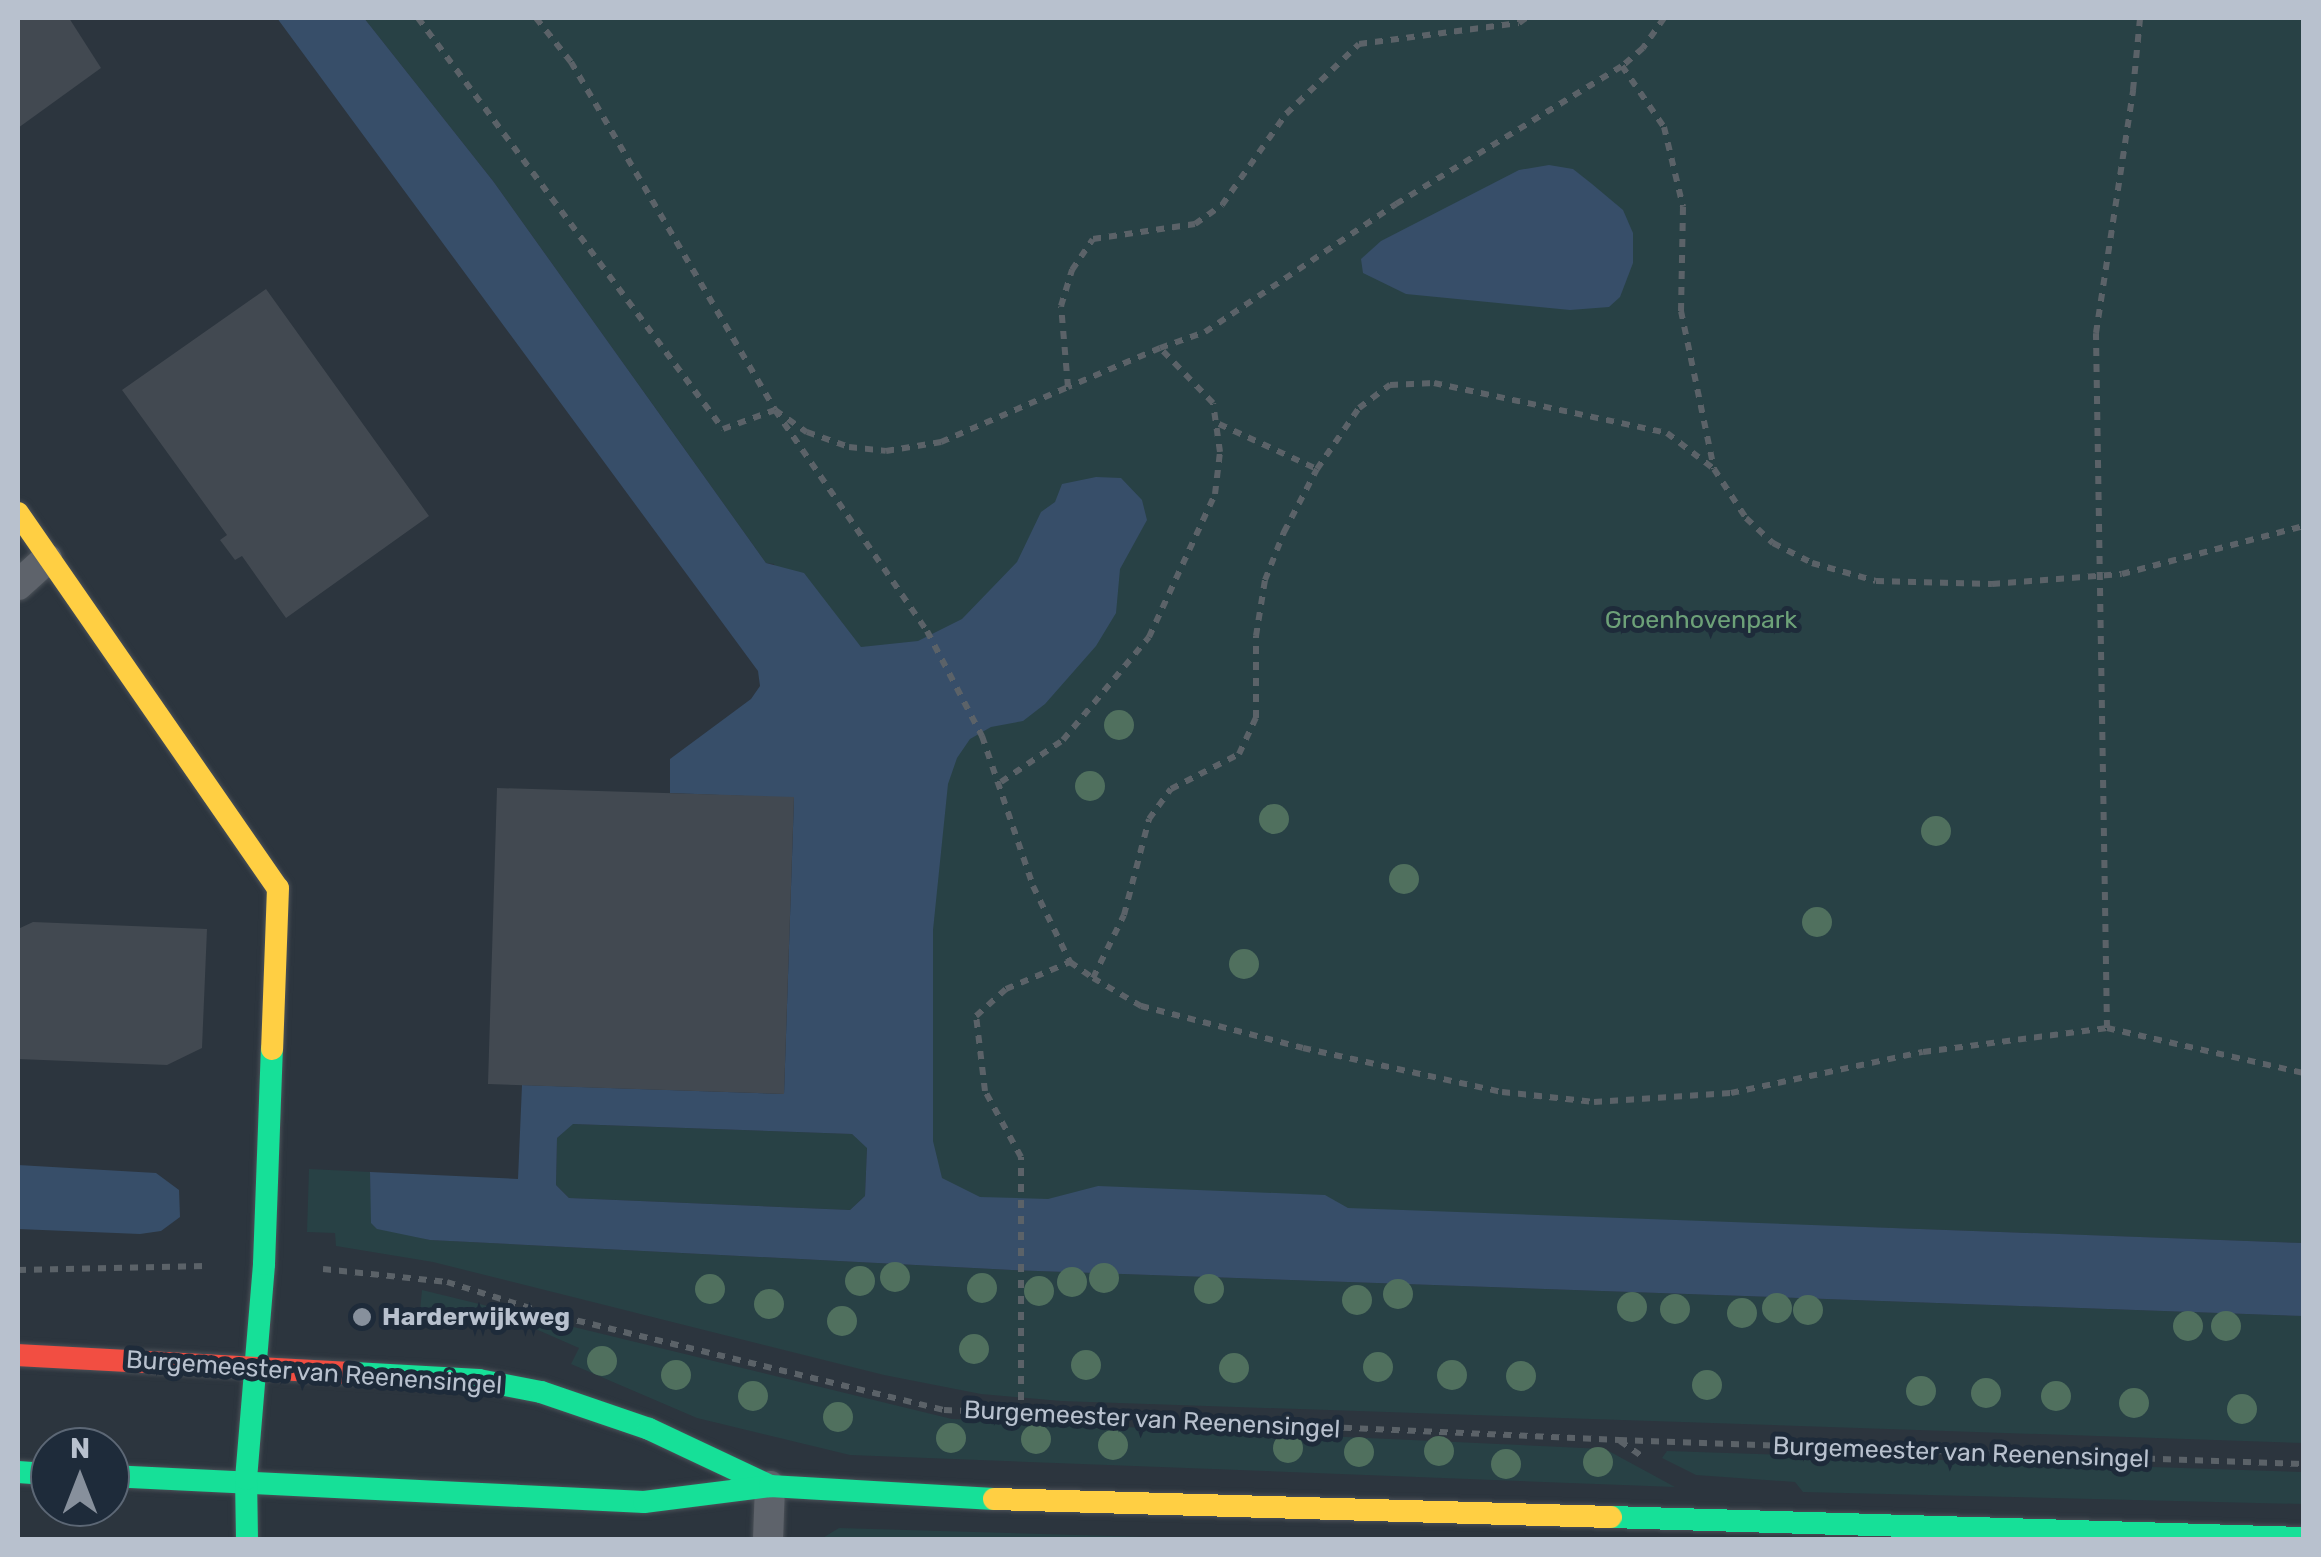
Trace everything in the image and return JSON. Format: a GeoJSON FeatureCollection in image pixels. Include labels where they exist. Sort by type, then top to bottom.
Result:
{"type":"FeatureCollection","features":[{"type":"Feature","properties":{"kind":"main road"},"geometry":{"type":"LineString","coordinates":[[18,513],[46,559],[278,888],[264,1264],[246,1480],[247,1540]]}},
{"type":"Feature","properties":{"kind":"main road","name":"Burgemeester van Reenensingel"},"geometry":{"type":"LineString","coordinates":[[18,1356],[479,1380],[541,1392],[650,1429],[770,1486]]}},
{"type":"Feature","properties":{"kind":"main road","name":"Burgemeester van Reenensingel"},"geometry":{"type":"LineString","coordinates":[[130,1477],[644,1502],[770,1486],[920,1498],[2304,1538]]}},
{"type":"Feature","properties":{"kind":"lane"},"geometry":{"type":"LineString","coordinates":[[18,585],[46,559]]}},
{"type":"Feature","properties":{"kind":"lane"},"geometry":{"type":"LineString","coordinates":[[768,1540],[770,1486]]}},
{"type":"Feature","properties":{"kind":"path"},"geometry":{"type":"LineString","coordinates":[[418,18],[723,429],[775,410]]}},
{"type":"Feature","properties":{"kind":"path"},"geometry":{"type":"LineString","coordinates":[[536,18],[571,62],[775,410],[927,631],[982,736],[1033,886],[1070,962],[1092,978],[1142,1006],[1303,1048],[1502,1092],[1594,1102],[1731,1093],[1923,1052],[2106,1028],[2304,1073]]}},
{"type":"Feature","properties":{"kind":"path"},"geometry":{"type":"LineString","coordinates":[[1068,387],[1061,306],[1072,270],[1093,239],[1195,224],[1222,205],[1286,114],[1359,44],[1519,23],[1526,18]]}},
{"type":"Feature","properties":{"kind":"path"},"geometry":{"type":"LineString","coordinates":[[775,410],[808,432],[849,447],[886,451],[941,442],[1205,332],[1396,204],[1622,66],[1643,48],[1664,18]]}},
{"type":"Feature","properties":{"kind":"path"},"geometry":{"type":"LineString","coordinates":[[2106,1028],[2096,333],[2140,18]]}},
{"type":"Feature","properties":{"kind":"path"},"geometry":{"type":"LineString","coordinates":[[1622,66],[1664,126],[1683,207],[1681,310],[1714,469]]}},
{"type":"Feature","properties":{"kind":"path"},"geometry":{"type":"LineString","coordinates":[[1000,782],[1063,740],[1149,638],[1215,494],[1218,424],[1213,403],[1160,348]]}},
{"type":"Feature","properties":{"kind":"path"},"geometry":{"type":"LineString","coordinates":[[1092,978],[1124,914],[1149,820],[1171,789],[1239,754],[1256,718],[1256,636],[1265,580],[1317,469],[1359,408],[1390,385],[1434,382],[1667,433],[1714,469],[1746,518],[1772,543],[1812,564],[1876,582],[1992,584],[2122,574],[2304,526]]}},
{"type":"Feature","properties":{"kind":"path"},"geometry":{"type":"LineString","coordinates":[[1218,424],[1317,469]]}},
{"type":"Feature","properties":{"kind":"path"},"geometry":{"type":"LineString","coordinates":[[1021,1416],[1021,1157],[985,1091],[976,1016],[1006,988],[1070,962]]}},
{"type":"Feature","properties":{"kind":"path","name":"Burgemeester van Reenensingel"},"geometry":{"type":"LineString","coordinates":[[18,1270],[264,1264],[446,1282],[546,1313],[944,1410],[2304,1464]]}},
{"type":"Feature","properties":{"kind":"green space","name":"Groenhovenpark"},"geometry":{"type":"Polygon","coordinates":[[[364,18],[2303,18],[2303,1243],[1890,1228],[920,1207],[774,564],[766,563],[493,181],[364,18]]]}},
{"type":"Feature","properties":{"kind":"green space"},"geometry":{"type":"Polygon","coordinates":[[[572,1124],[852,1134],[867,1147],[865,1196],[850,1210],[569,1198],[556,1185],[557,1138],[572,1124]]]}},
{"type":"Feature","properties":{"kind":"green space"},"geometry":{"type":"Polygon","coordinates":[[[309,1169],[370,1172],[372,1224],[430,1240],[1012,1270],[2303,1316],[2303,1443],[1061,1401],[981,1394],[884,1375],[433,1262],[336,1246],[335,1233],[307,1232],[309,1169]]]}},
{"type":"Feature","properties":{"kind":"green space"},"geometry":{"type":"Polygon","coordinates":[[[422,1290],[952,1419],[1605,1449],[1675,1487],[850,1455],[697,1418],[571,1364],[579,1348],[538,1330],[474,1315],[420,1311],[422,1290]]]}},
{"type":"Feature","properties":{"kind":"green space"},"geometry":{"type":"Polygon","coordinates":[[[1667,1451],[2303,1472],[2303,1504],[1803,1492],[1795,1482],[1696,1475],[1662,1458],[1667,1451]]]}},
{"type":"Feature","properties":{"kind":"green space"},"geometry":{"type":"Polygon","coordinates":[[[839,1528],[1216,1539],[821,1539],[839,1528]]]}},
{"type":"Feature","properties":{"kind":"water"},"geometry":{"type":"Polygon","coordinates":[[[277,18],[364,18],[493,181],[766,563],[804,573],[861,647],[918,641],[962,619],[1017,562],[1041,512],[1055,502],[1062,484],[1096,477],[1121,478],[1142,500],[1147,520],[1120,569],[1116,613],[1096,646],[1045,704],[1023,721],[991,727],[970,739],[957,758],[948,784],[933,930],[933,1141],[942,1178],[980,1197],[1048,1199],[1098,1186],[1325,1195],[1348,1208],[2303,1243],[2303,1316],[1012,1270],[430,1240],[377,1229],[371,1223],[370,1172],[518,1179],[522,1085],[784,1094],[794,798],[670,793],[670,759],[751,699],[760,686],[758,671],[277,18]],[[573,1124],[557,1138],[556,1185],[569,1198],[850,1210],[865,1196],[867,1148],[852,1134],[573,1124]]]}},
{"type":"Feature","properties":{"kind":"water"},"geometry":{"type":"Polygon","coordinates":[[[1549,165],[1573,169],[1592,184],[1623,210],[1633,233],[1633,263],[1620,297],[1609,307],[1570,310],[1406,294],[1363,273],[1361,259],[1381,241],[1519,170],[1549,165]]]}},
{"type":"Feature","properties":{"kind":"water"},"geometry":{"type":"Polygon","coordinates":[[[18,1165],[156,1173],[179,1190],[180,1217],[161,1231],[140,1234],[18,1229],[18,1165]]]}},
{"type":"Feature","properties":{"kind":"building"},"geometry":{"type":"Polygon","coordinates":[[[18,18],[69,18],[101,68],[18,128],[18,18]]]}},
{"type":"Feature","properties":{"kind":"building"},"geometry":{"type":"Polygon","coordinates":[[[266,289],[429,516],[286,618],[242,556],[235,560],[220,540],[227,535],[122,390],[266,289]]]}},
{"type":"Feature","properties":{"kind":"building"},"geometry":{"type":"Polygon","coordinates":[[[497,788],[794,797],[784,1094],[488,1084],[497,788]]]}},
{"type":"Feature","properties":{"kind":"building"},"geometry":{"type":"Polygon","coordinates":[[[33,922],[207,929],[202,1048],[167,1065],[18,1059],[18,929],[33,922]]]}},
{"type":"Feature","properties":{"kind":"traffic: fast"},"geometry":{"type":"LineString","coordinates":[[247,1540],[246,1479],[264,1264],[272,1049]]}},
{"type":"Feature","properties":{"kind":"traffic: fast"},"geometry":{"type":"LineString","coordinates":[[354,1373],[479,1380],[541,1392],[649,1429],[770,1486]]}},
{"type":"Feature","properties":{"kind":"traffic: fast"},"geometry":{"type":"LineString","coordinates":[[18,1472],[30,1473]]}},
{"type":"Feature","properties":{"kind":"traffic: fast"},"geometry":{"type":"LineString","coordinates":[[130,1477],[644,1502],[770,1486],[994,1499]]}},
{"type":"Feature","properties":{"kind":"traffic: fast"},"geometry":{"type":"LineString","coordinates":[[1611,1517],[2304,1538]]}},
{"type":"Feature","properties":{"kind":"traffic: slow"},"geometry":{"type":"LineString","coordinates":[[18,513],[278,888],[272,1049]]}},
{"type":"Feature","properties":{"kind":"traffic: slow"},"geometry":{"type":"LineString","coordinates":[[994,1499],[1611,1517]]}},
{"type":"Feature","properties":{"kind":"traffic: jam"},"geometry":{"type":"LineString","coordinates":[[18,1355],[354,1373]]}},
{"type":"Feature","properties":{"kind":"place","name":"Harderwijkweg"},"geometry":{"type":"Point","coordinates":[362,1317]}}]}
